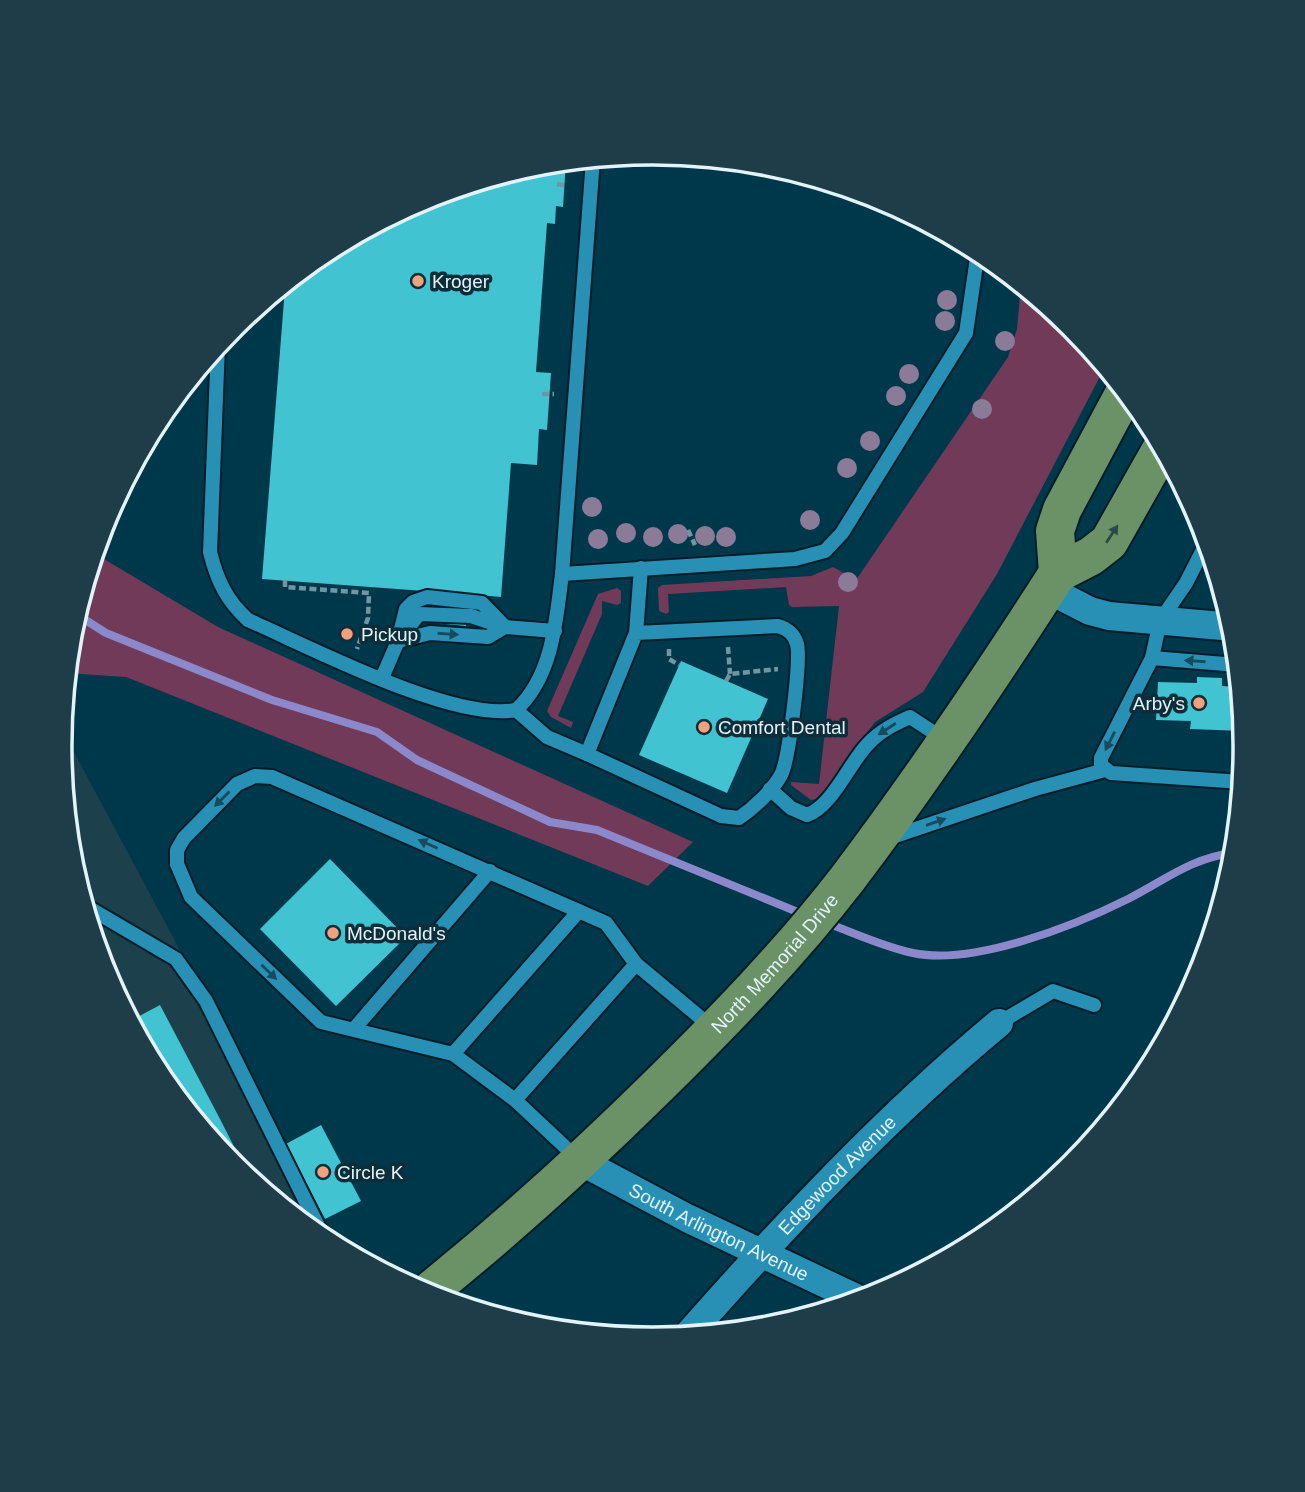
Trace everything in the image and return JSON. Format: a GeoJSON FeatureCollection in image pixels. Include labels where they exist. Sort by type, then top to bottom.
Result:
{"type":"FeatureCollection","features":[{"type":"Feature","properties":{"kind":"main road"},"geometry":{"type":"LineString","coordinates":[[1052,581],[1055,531],[1062,510],[1120,401]]}},
{"type":"Feature","properties":{"kind":"main road","name":"North Memorial Drive"},"geometry":{"type":"LineString","coordinates":[[437,1285],[510,1226],[580,1161],[715,1030],[760,980],[848,877],[945,740],[1052,581],[1109,542],[1156,458]]}},
{"type":"Feature","properties":{"kind":"street"},"geometry":{"type":"LineString","coordinates":[[1052,581],[1090,611],[1220,626]]}},
{"type":"Feature","properties":{"kind":"street","name":"Edgewood Avenue"},"geometry":{"type":"LineString","coordinates":[[696,1325],[760,1253],[936,1075],[999,1023]]}},
{"type":"Feature","properties":{"kind":"street","name":"South Arlington Avenue"},"geometry":{"type":"LineString","coordinates":[[580,1161],[760,1253],[846,1293]]}},
{"type":"Feature","properties":{"kind":"lane"},"geometry":{"type":"LineString","coordinates":[[516,710],[535,687],[555,631],[562,574],[592,168]]}},
{"type":"Feature","properties":{"kind":"lane"},"geometry":{"type":"LineString","coordinates":[[562,574],[795,559],[825,551],[842,533],[966,333],[976,264]]}},
{"type":"Feature","properties":{"kind":"lane"},"geometry":{"type":"LineString","coordinates":[[217,362],[210,552],[216,577],[234,607],[248,620],[382,678],[456,706],[488,711],[516,710],[547,737],[734,819],[746,813],[770,789],[785,766],[796,667],[796,641],[786,628],[778,626],[636,632]]}},
{"type":"Feature","properties":{"kind":"lane"},"geometry":{"type":"LineString","coordinates":[[1105,771],[1101,758],[1152,658],[1160,621],[1186,583],[1200,555]]}},
{"type":"Feature","properties":{"kind":"lane"},"geometry":{"type":"LineString","coordinates":[[587,754],[636,632],[641,568]]}},
{"type":"Feature","properties":{"kind":"lane"},"geometry":{"type":"LineString","coordinates":[[382,678],[398,640],[406,609],[413,601],[427,597],[482,603],[505,627]]}},
{"type":"Feature","properties":{"kind":"lane"},"geometry":{"type":"LineString","coordinates":[[398,640],[430,633],[488,637],[505,627],[555,631]]}},
{"type":"Feature","properties":{"kind":"lane"},"geometry":{"type":"LineString","coordinates":[[1152,658],[1227,663]]}},
{"type":"Feature","properties":{"kind":"lane"},"geometry":{"type":"LineString","coordinates":[[770,789],[792,808],[807,815],[820,808],[866,745],[893,724],[910,717],[945,740]]}},
{"type":"Feature","properties":{"kind":"lane"},"geometry":{"type":"LineString","coordinates":[[871,844],[1035,789],[1105,771],[1232,781]]}},
{"type":"Feature","properties":{"kind":"lane"},"geometry":{"type":"LineString","coordinates":[[580,1161],[515,1100],[453,1054],[320,1022],[191,897],[177,864],[177,850],[184,838],[237,784],[255,776],[272,777],[606,923],[636,964],[715,1030]]}},
{"type":"Feature","properties":{"kind":"lane"},"geometry":{"type":"LineString","coordinates":[[354,1029],[490,872]]}},
{"type":"Feature","properties":{"kind":"lane"},"geometry":{"type":"LineString","coordinates":[[453,1054],[579,911]]}},
{"type":"Feature","properties":{"kind":"lane"},"geometry":{"type":"LineString","coordinates":[[97,913],[176,959],[206,1001],[314,1218]]}},
{"type":"Feature","properties":{"kind":"lane"},"geometry":{"type":"LineString","coordinates":[[515,1100],[636,964]]}},
{"type":"Feature","properties":{"kind":"lane"},"geometry":{"type":"LineString","coordinates":[[999,1023],[1053,991],[1094,1005]]}},
{"type":"Feature","properties":{"kind":"path"},"geometry":{"type":"LineString","coordinates":[[557,184],[564,185]]}},
{"type":"Feature","properties":{"kind":"path"},"geometry":{"type":"LineString","coordinates":[[542,394],[554,394]]}},
{"type":"Feature","properties":{"kind":"path"},"geometry":{"type":"LineString","coordinates":[[285,580],[285,587],[369,593],[368,618],[357,649]]}},
{"type":"Feature","properties":{"kind":"path"},"geometry":{"type":"LineString","coordinates":[[726,681],[730,674],[796,667]]}},
{"type":"Feature","properties":{"kind":"shaded area"},"geometry":{"type":"Polygon","coordinates":[[[1020,297],[1063,335],[1100,376],[997,574],[923,692],[875,722],[824,791],[817,799],[811,800],[791,785],[791,782],[819,784],[839,606],[792,607],[789,605],[786,587],[668,594],[669,612],[666,614],[659,611],[658,588],[662,585],[811,576],[833,567],[856,580],[1008,357],[1017,329],[1020,297]]]}},
{"type":"Feature","properties":{"kind":"shaded area"},"geometry":{"type":"Polygon","coordinates":[[[103,558],[218,627],[693,842],[648,886],[126,677],[77,674],[83,633],[103,558]]]}},
{"type":"Feature","properties":{"kind":"shaded area"},"geometry":{"type":"Polygon","coordinates":[[[617,588],[621,591],[621,603],[617,605],[602,601],[602,614],[558,716],[573,722],[571,728],[551,717],[547,711],[598,594],[617,588]]]}},
{"type":"Feature","properties":{"kind":"shaded area"},"geometry":{"type":"Polygon","coordinates":[[[72,749],[329,1228],[270,1183],[216,1129],[170,1069],[132,1003],[103,933],[83,859],[73,784],[72,749]]]}},
{"type":"Feature","properties":{"kind":"building"},"geometry":{"type":"Polygon","coordinates":[[[565,172],[563,207],[556,206],[555,224],[547,223],[536,372],[551,373],[547,430],[539,429],[537,465],[511,463],[501,597],[469,594],[466,626],[435,623],[438,592],[262,579],[284,297],[362,243],[430,209],[502,185],[565,172]]]}},
{"type":"Feature","properties":{"kind":"building","name":"Comfort Dental"},"geometry":{"type":"Polygon","coordinates":[[[681,661],[768,699],[727,793],[639,755],[681,661]]]}},
{"type":"Feature","properties":{"kind":"building","name":"Arby's"},"geometry":{"type":"Polygon","coordinates":[[[1197,677],[1222,678],[1222,686],[1230,686],[1233,731],[1190,729],[1191,721],[1156,720],[1158,682],[1197,683],[1197,677]]]}},
{"type":"Feature","properties":{"kind":"building","name":"McDonald's"},"geometry":{"type":"Polygon","coordinates":[[[330,859],[406,937],[336,1006],[260,929],[330,859]]]}},
{"type":"Feature","properties":{"kind":"building"},"geometry":{"type":"Polygon","coordinates":[[[160,1005],[236,1151],[192,1100],[139,1016],[160,1005]]]}},
{"type":"Feature","properties":{"kind":"building","name":"Circle K"},"geometry":{"type":"Polygon","coordinates":[[[321,1125],[361,1201],[325,1219],[286,1144],[321,1125]]]}},
{"type":"Feature","properties":{"kind":"waterway"},"geometry":{"type":"LineString","coordinates":[[86,620],[106,633],[272,700],[377,732],[417,760],[550,822],[597,830],[805,915]]}},
{"type":"Feature","properties":{"kind":"waterway"},"geometry":{"type":"LineString","coordinates":[[827,923],[880,944],[913,953],[937,956],[993,949],[1080,921],[1191,865],[1223,854]]}},
{"type":"Feature","properties":{"kind":"place","name":"Kroger"},"geometry":{"type":"Point","coordinates":[418,281]}},
{"type":"Feature","properties":{"kind":"place","name":"Pickup"},"geometry":{"type":"Point","coordinates":[347,634]}},
{"type":"Feature","properties":{"kind":"place","name":"Arby's"},"geometry":{"type":"Point","coordinates":[1199,703]}},
{"type":"Feature","properties":{"kind":"place","name":"Comfort Dental"},"geometry":{"type":"Point","coordinates":[704,727]}},
{"type":"Feature","properties":{"kind":"place","name":"McDonald's"},"geometry":{"type":"Point","coordinates":[333,933]}},
{"type":"Feature","properties":{"kind":"place","name":"Circle K"},"geometry":{"type":"Point","coordinates":[323,1172]}}]}
